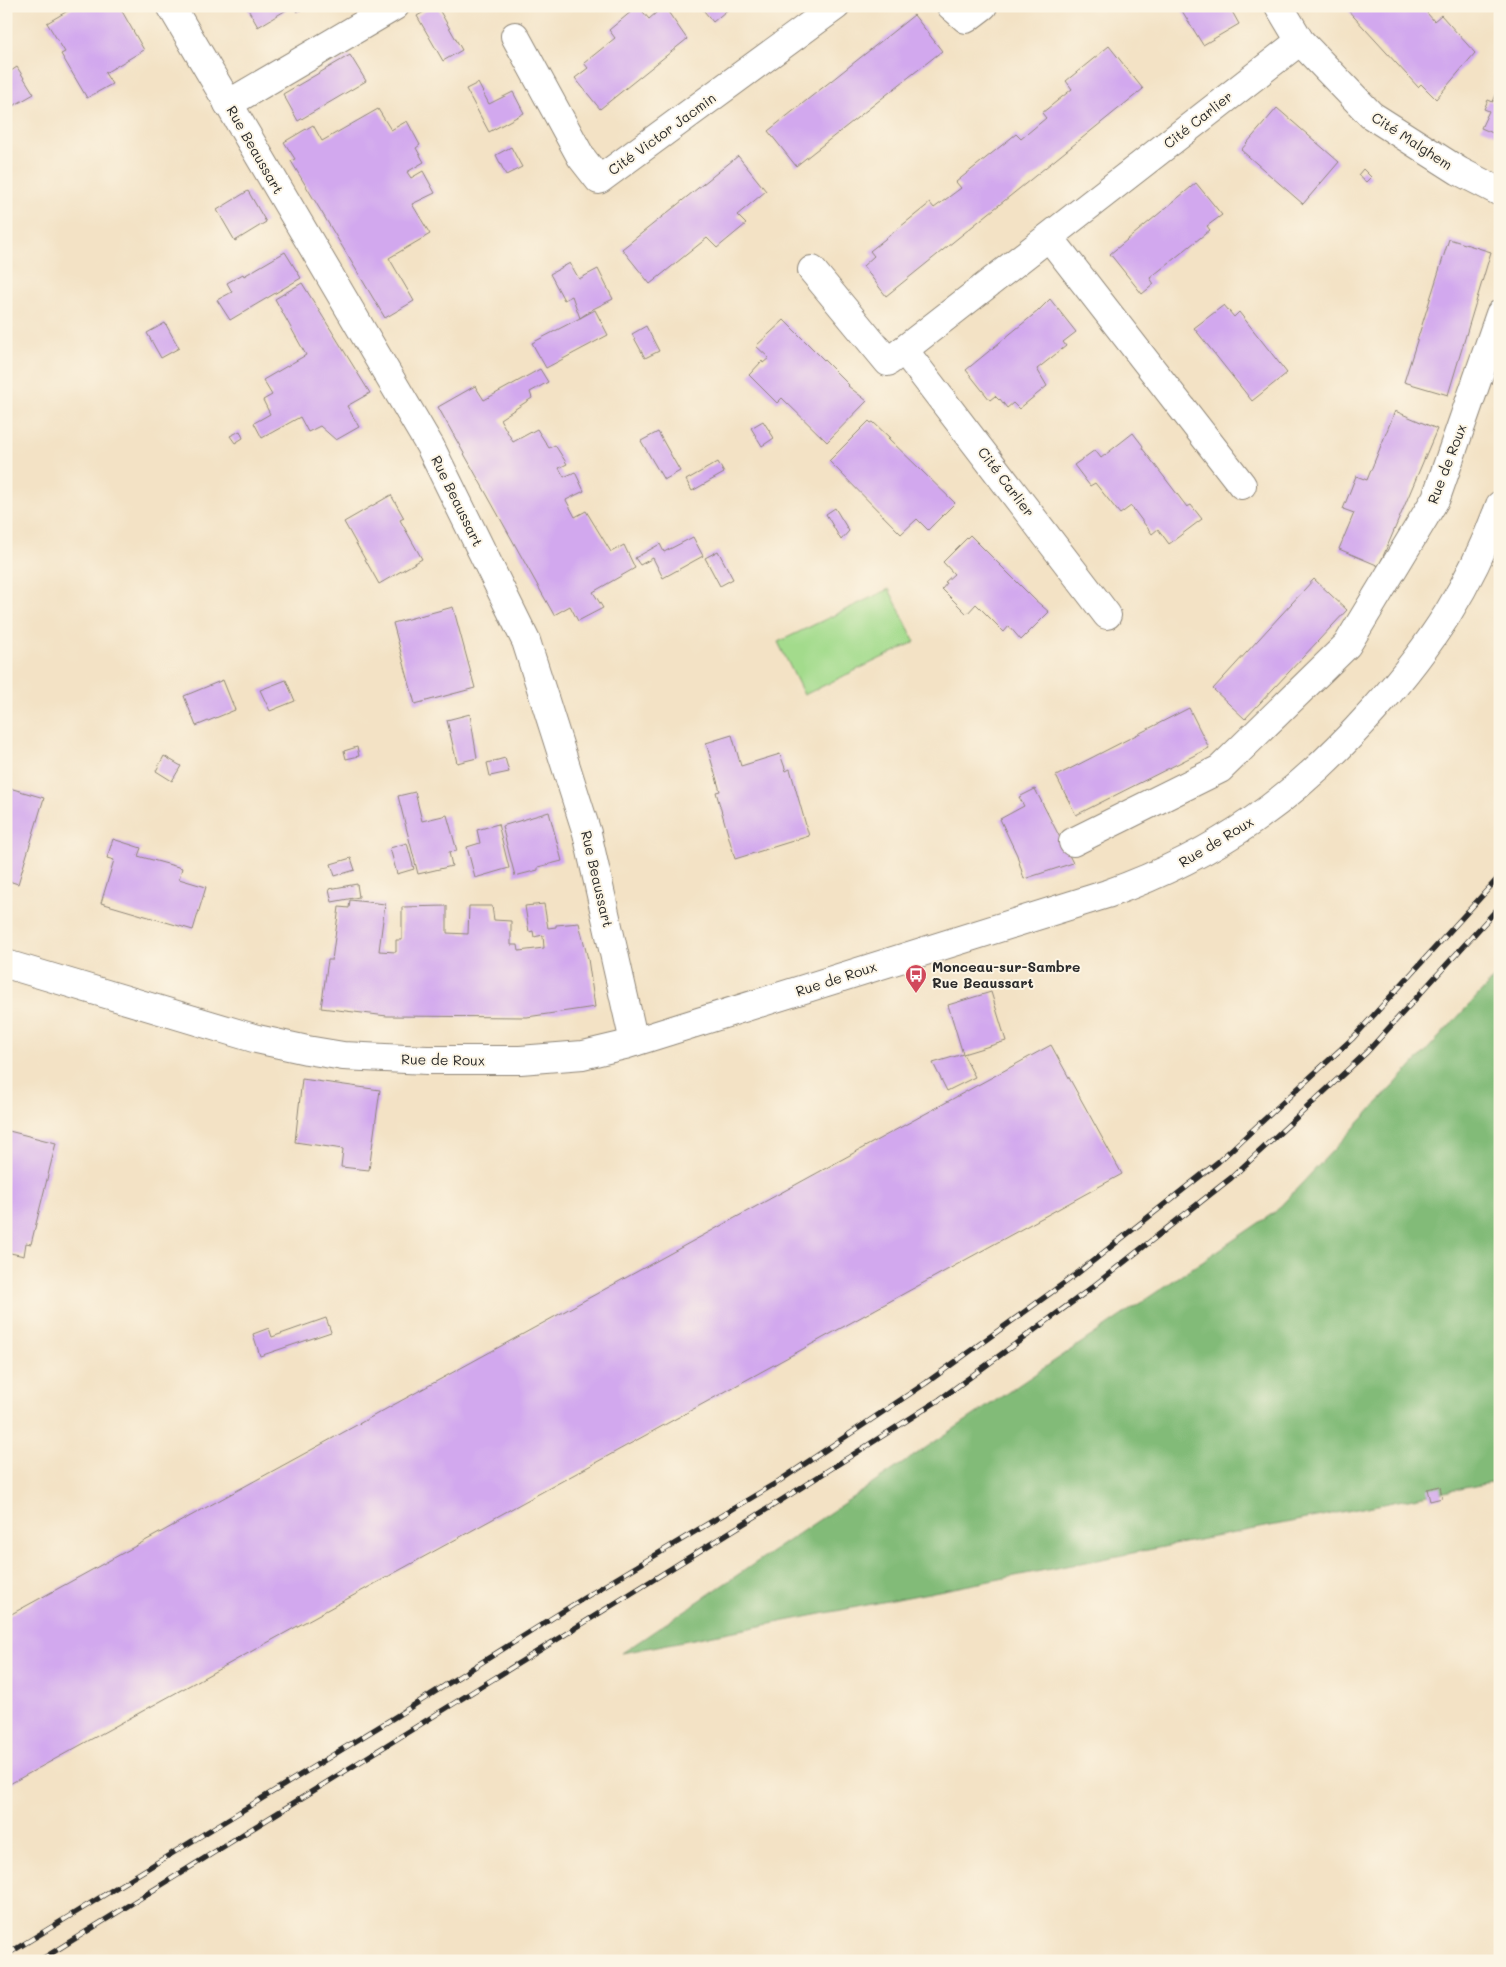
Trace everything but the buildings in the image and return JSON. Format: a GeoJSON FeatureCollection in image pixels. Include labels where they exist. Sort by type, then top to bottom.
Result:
{"type":"FeatureCollection","features":[{"type":"Feature","properties":{"kind":"street","name":"Rue Beaussart"},"geometry":{"type":"LineString","coordinates":[[171,6],[430,446],[526,641],[587,833],[634,1042]]}},
{"type":"Feature","properties":{"kind":"street"},"geometry":{"type":"LineString","coordinates":[[228,104],[395,6]]}},
{"type":"Feature","properties":{"kind":"street","name":"Cité Victor Jacmin"},"geometry":{"type":"LineString","coordinates":[[515,36],[581,157],[599,180],[836,6]]}},
{"type":"Feature","properties":{"kind":"street"},"geometry":{"type":"LineString","coordinates":[[951,6],[966,19],[983,6]]}},
{"type":"Feature","properties":{"kind":"street","name":"Cité Malghem"},"geometry":{"type":"LineString","coordinates":[[1279,6],[1300,41],[1371,115],[1458,171],[1500,192]]}},
{"type":"Feature","properties":{"kind":"street","name":"Cité Carlier"},"geometry":{"type":"LineString","coordinates":[[812,270],[888,362],[1300,41]]}},
{"type":"Feature","properties":{"kind":"street"},"geometry":{"type":"LineString","coordinates":[[1049,237],[1242,485]]}},
{"type":"Feature","properties":{"kind":"street","name":"Rue de Roux"},"geometry":{"type":"LineString","coordinates":[[1073,842],[1220,768],[1347,645],[1436,498],[1500,314]]}},
{"type":"Feature","properties":{"kind":"street","name":"Cité Carlier"},"geometry":{"type":"LineString","coordinates":[[904,350],[1107,615]]}},
{"type":"Feature","properties":{"kind":"street","name":"Rue de Roux"},"geometry":{"type":"LineString","coordinates":[[6,964],[257,1039],[334,1055],[389,1059],[520,1060],[583,1055],[634,1042],[1107,894],[1165,872],[1219,843],[1278,803],[1309,777],[1353,734],[1405,675],[1443,623],[1464,589],[1480,556],[1500,505]]}},
{"type":"Feature","properties":{"kind":"green space"},"geometry":{"type":"Polygon","coordinates":[[[889,589],[915,642],[804,695],[778,642],[889,589]]]}},
{"type":"Feature","properties":{"kind":"green space"},"geometry":{"type":"Polygon","coordinates":[[[1500,972],[1500,1481],[622,1653],[1275,1212],[1500,972]]]}},
{"type":"Feature","properties":{"kind":"railway"},"geometry":{"type":"LineString","coordinates":[[6,1955],[395,1717],[584,1598],[776,1483],[926,1383],[1074,1276],[1218,1162],[1353,1038],[1500,876]]}},
{"type":"Feature","properties":{"kind":"railway"},"geometry":{"type":"LineString","coordinates":[[39,1961],[780,1501],[939,1400],[1086,1292],[1231,1178],[1367,1052],[1500,906]]}},
{"type":"Feature","properties":{"kind":"place","name":"Monceau-sur-Sambre Rue Beaussart"},"geometry":{"type":"Point","coordinates":[916,994]}}]}
